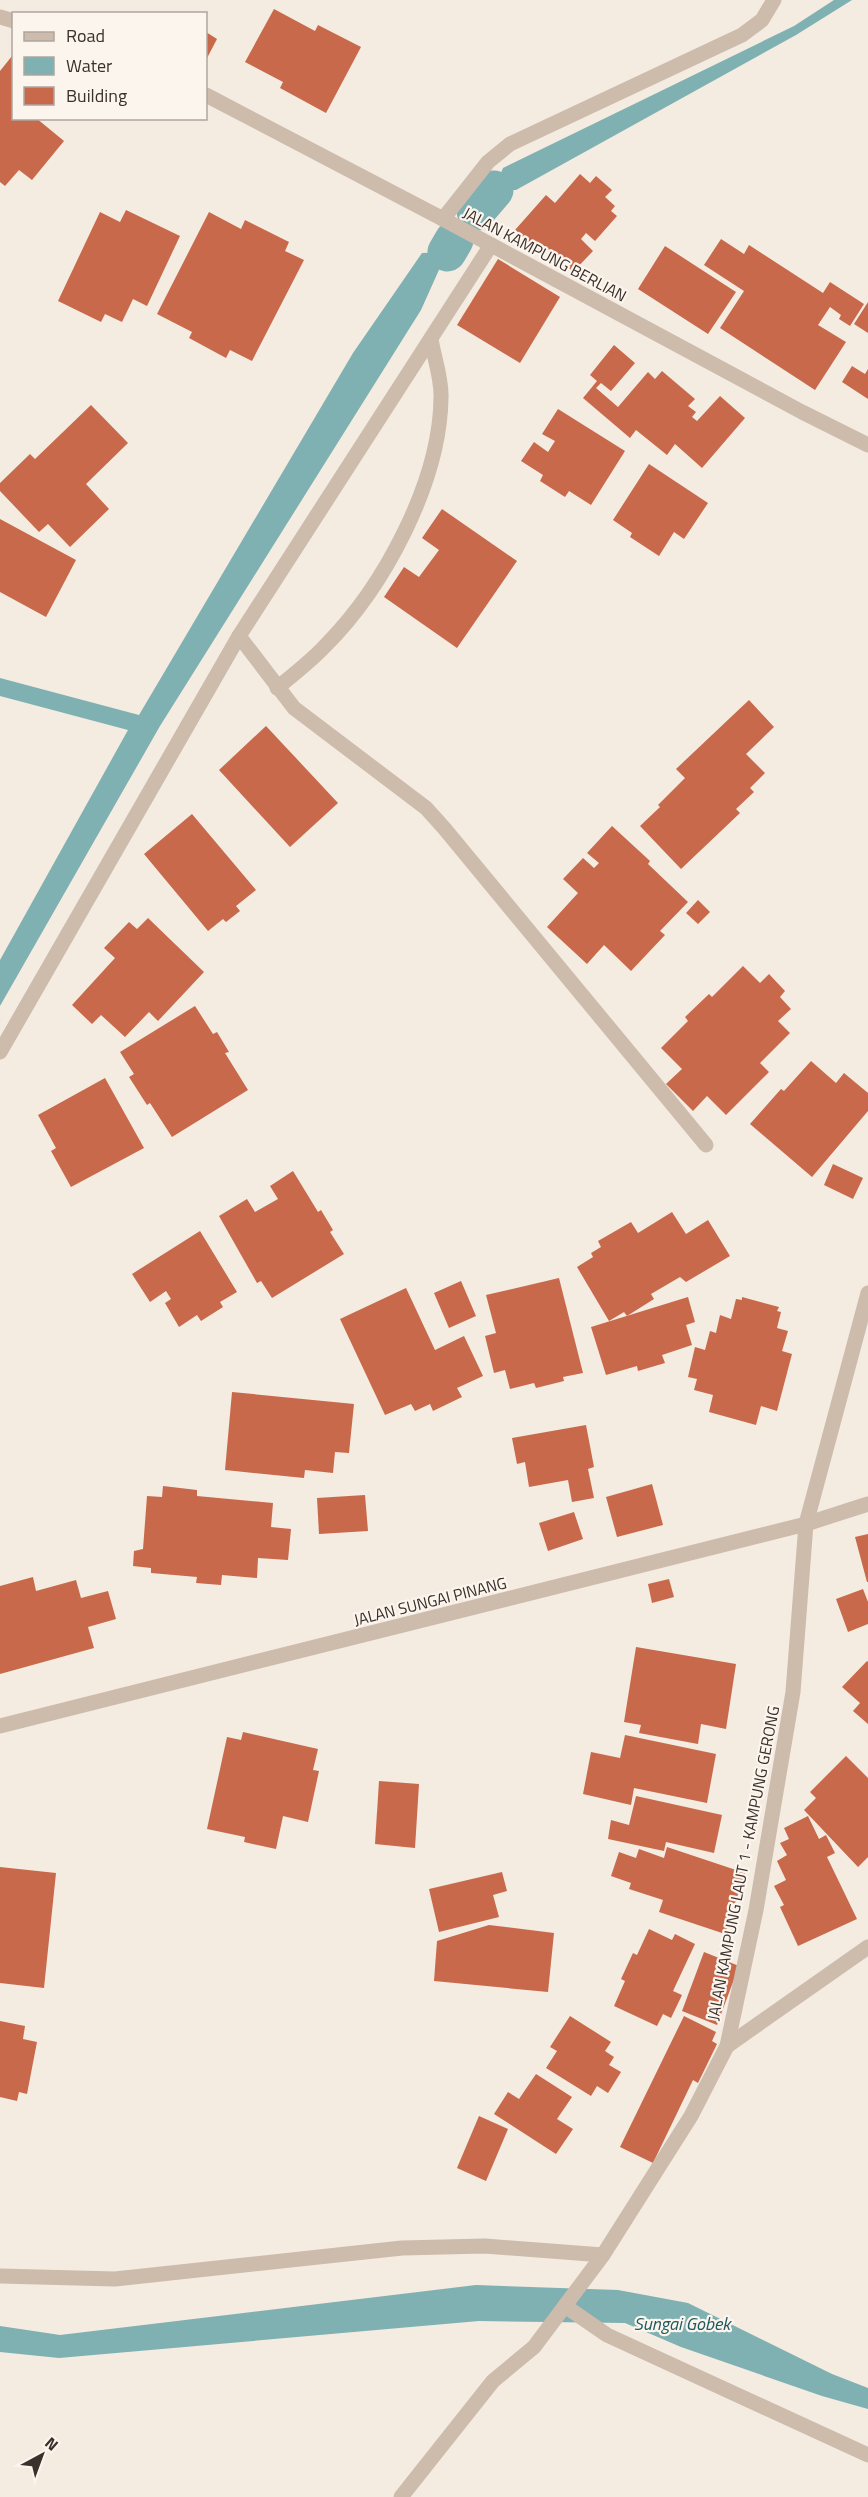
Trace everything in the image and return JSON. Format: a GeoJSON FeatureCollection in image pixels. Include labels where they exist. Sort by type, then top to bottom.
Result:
{"type":"FeatureCollection","features":[{"type":"Feature","properties":{"kind":"street"},"geometry":{"type":"LineString","coordinates":[[443,219],[488,162],[510,144],[742,35],[762,20],[774,0]]}},
{"type":"Feature","properties":{"kind":"street","name":"JALAN KAMPUNG BERLIAN"},"geometry":{"type":"LineString","coordinates":[[207,96],[868,445]]}},
{"type":"Feature","properties":{"kind":"street"},"geometry":{"type":"LineString","coordinates":[[0,1052],[239,636],[491,245]]}},
{"type":"Feature","properties":{"kind":"street"},"geometry":{"type":"LineString","coordinates":[[277,688],[325,647],[359,607],[396,546],[422,492],[438,441],[442,395],[431,339]]}},
{"type":"Feature","properties":{"kind":"street"},"geometry":{"type":"LineString","coordinates":[[239,636],[294,708],[426,808],[706,1145]]}},
{"type":"Feature","properties":{"kind":"street","name":"JALAN KAMPUNG LAUT 1 - KAMPUNG GERONG"},"geometry":{"type":"LineString","coordinates":[[401,2497],[493,2381],[534,2347],[598,2261],[691,2116],[727,2046],[756,1910],[793,1692],[806,1524],[868,1293]]}},
{"type":"Feature","properties":{"kind":"street","name":"JALAN SUNGAI PINANG"},"geometry":{"type":"LineString","coordinates":[[0,1726],[806,1524],[868,1504]]}},
{"type":"Feature","properties":{"kind":"street"},"geometry":{"type":"LineString","coordinates":[[727,2046],[868,1947]]}},
{"type":"Feature","properties":{"kind":"street"},"geometry":{"type":"LineString","coordinates":[[0,2276],[115,2279],[402,2247],[485,2246],[598,2261]]}},
{"type":"Feature","properties":{"kind":"street"},"geometry":{"type":"LineString","coordinates":[[567,2303],[608,2335],[868,2455]]}},
{"type":"Feature","properties":{"kind":"water"},"geometry":{"type":"Polygon","coordinates":[[[834,0],[852,0],[796,35],[516,190],[494,190],[503,168],[794,26],[834,0]]]}},
{"type":"Feature","properties":{"kind":"water"},"geometry":{"type":"Polygon","coordinates":[[[447,252],[421,310],[160,726],[0,1006],[0,960],[128,730],[0,696],[0,678],[139,715],[353,353],[422,253],[447,252]]]}},
{"type":"Feature","properties":{"kind":"water","name":"Sungai Gobek"},"geometry":{"type":"Polygon","coordinates":[[[476,2285],[618,2290],[688,2303],[832,2374],[868,2388],[868,2409],[822,2396],[681,2347],[625,2323],[479,2321],[59,2358],[0,2352],[0,2326],[60,2335],[476,2285]]]}},
{"type":"Feature","properties":{"kind":"building"},"geometry":{"type":"Polygon","coordinates":[[[274,9],[315,31],[318,25],[361,47],[326,113],[280,88],[283,82],[245,62],[274,9]]]}},
{"type":"Feature","properties":{"kind":"building"},"geometry":{"type":"Polygon","coordinates":[[[207,33],[217,39],[207,58],[207,33]]]}},
{"type":"Feature","properties":{"kind":"building"},"geometry":{"type":"Polygon","coordinates":[[[12,56],[12,120],[38,120],[64,141],[32,180],[19,170],[5,186],[0,182],[0,71],[12,56]]]}},
{"type":"Feature","properties":{"kind":"building"},"geometry":{"type":"Polygon","coordinates":[[[580,174],[590,183],[596,176],[612,190],[605,197],[615,206],[611,211],[617,216],[595,241],[586,233],[581,239],[593,251],[573,272],[547,248],[542,254],[515,230],[546,195],[555,203],[580,174]]]}},
{"type":"Feature","properties":{"kind":"building"},"geometry":{"type":"Polygon","coordinates":[[[126,210],[180,236],[147,306],[133,299],[122,322],[105,314],[101,322],[58,301],[100,212],[120,222],[126,210]]]}},
{"type":"Feature","properties":{"kind":"building"},"geometry":{"type":"Polygon","coordinates":[[[209,212],[241,229],[245,220],[289,242],[285,251],[304,260],[252,361],[230,350],[226,358],[189,338],[192,332],[157,314],[209,212]]]}},
{"type":"Feature","properties":{"kind":"building"},"geometry":{"type":"Polygon","coordinates":[[[721,239],[744,254],[749,245],[823,293],[830,282],[864,304],[850,326],[839,319],[841,315],[830,307],[818,325],[846,342],[815,390],[720,328],[744,291],[704,265],[721,239]]]}},
{"type":"Feature","properties":{"kind":"building"},"geometry":{"type":"Polygon","coordinates":[[[665,246],[736,292],[708,334],[638,289],[665,246]]]}},
{"type":"Feature","properties":{"kind":"building"},"geometry":{"type":"Polygon","coordinates":[[[498,259],[560,297],[520,363],[457,325],[498,259]]]}},
{"type":"Feature","properties":{"kind":"building"},"geometry":{"type":"Polygon","coordinates":[[[868,302],[868,333],[854,324],[868,302]]]}},
{"type":"Feature","properties":{"kind":"building"},"geometry":{"type":"Polygon","coordinates":[[[614,345],[635,363],[611,391],[601,383],[596,388],[618,407],[648,372],[655,379],[662,371],[695,399],[688,406],[696,412],[692,417],[697,421],[720,396],[745,418],[702,468],[675,444],[667,455],[636,430],[630,438],[583,398],[597,381],[590,375],[614,345]]]}},
{"type":"Feature","properties":{"kind":"building"},"geometry":{"type":"Polygon","coordinates":[[[852,366],[865,374],[868,369],[868,399],[842,382],[852,366]]]}},
{"type":"Feature","properties":{"kind":"building"},"geometry":{"type":"Polygon","coordinates":[[[91,405],[128,443],[86,484],[109,509],[70,547],[48,524],[39,532],[0,491],[0,483],[30,454],[35,459],[91,405]]]}},
{"type":"Feature","properties":{"kind":"building"},"geometry":{"type":"Polygon","coordinates":[[[558,409],[625,451],[591,505],[569,491],[565,497],[540,481],[543,475],[521,461],[534,442],[548,452],[555,441],[542,434],[558,409]]]}},
{"type":"Feature","properties":{"kind":"building"},"geometry":{"type":"Polygon","coordinates":[[[649,464],[708,503],[684,539],[674,532],[659,556],[630,537],[632,533],[613,520],[649,464]]]}},
{"type":"Feature","properties":{"kind":"building"},"geometry":{"type":"Polygon","coordinates":[[[442,509],[517,561],[457,648],[384,597],[404,567],[419,577],[439,550],[422,538],[442,509]]]}},
{"type":"Feature","properties":{"kind":"building"},"geometry":{"type":"Polygon","coordinates":[[[0,519],[76,560],[46,617],[0,592],[0,519]]]}},
{"type":"Feature","properties":{"kind":"building"},"geometry":{"type":"Polygon","coordinates":[[[749,700],[774,727],[746,754],[765,773],[750,788],[754,792],[736,809],[740,813],[681,869],[640,826],[685,778],[676,769],[749,700]]]}},
{"type":"Feature","properties":{"kind":"building"},"geometry":{"type":"Polygon","coordinates":[[[266,726],[338,803],[290,847],[219,770],[266,726]]]}},
{"type":"Feature","properties":{"kind":"building"},"geometry":{"type":"Polygon","coordinates":[[[192,814],[256,890],[236,906],[240,911],[226,922],[223,919],[208,931],[144,854],[192,814]]]}},
{"type":"Feature","properties":{"kind":"building"},"geometry":{"type":"Polygon","coordinates":[[[612,826],[650,861],[648,864],[688,902],[660,931],[665,935],[631,971],[604,945],[587,964],[547,927],[578,893],[563,879],[583,858],[594,868],[599,863],[587,853],[612,826]]]}},
{"type":"Feature","properties":{"kind":"building"},"geometry":{"type":"Polygon","coordinates":[[[698,900],[710,912],[698,924],[686,913],[698,900]]]}},
{"type":"Feature","properties":{"kind":"building"},"geometry":{"type":"Polygon","coordinates":[[[148,918],[204,972],[158,1021],[149,1012],[125,1037],[101,1015],[92,1024],[72,1005],[115,958],[104,948],[129,922],[137,929],[148,918]]]}},
{"type":"Feature","properties":{"kind":"building"},"geometry":{"type":"Polygon","coordinates":[[[743,966],[760,983],[769,974],[785,991],[780,997],[791,1009],[778,1021],[790,1033],[760,1063],[769,1072],[726,1115],[707,1096],[693,1111],[666,1084],[682,1069],[661,1048],[688,1021],[685,1017],[709,994],[712,997],[743,966]]]}},
{"type":"Feature","properties":{"kind":"building"},"geometry":{"type":"Polygon","coordinates":[[[195,1006],[213,1034],[217,1032],[229,1052],[225,1053],[248,1090],[172,1137],[150,1103],[147,1105],[129,1077],[134,1074],[120,1052],[195,1006]]]}},
{"type":"Feature","properties":{"kind":"building"},"geometry":{"type":"Polygon","coordinates":[[[811,1061],[836,1083],[844,1073],[868,1093],[868,1111],[812,1177],[750,1124],[781,1089],[784,1091],[811,1061]]]}},
{"type":"Feature","properties":{"kind":"building"},"geometry":{"type":"Polygon","coordinates":[[[105,1078],[144,1148],[71,1187],[51,1151],[56,1148],[38,1115],[105,1078]]]}},
{"type":"Feature","properties":{"kind":"building"},"geometry":{"type":"Polygon","coordinates":[[[833,1164],[863,1178],[853,1199],[824,1185],[833,1164]]]}},
{"type":"Feature","properties":{"kind":"building"},"geometry":{"type":"Polygon","coordinates":[[[293,1171],[318,1212],[321,1210],[333,1230],[330,1232],[344,1254],[272,1298],[261,1281],[257,1283],[219,1216],[247,1199],[255,1212],[278,1199],[270,1186],[293,1171]]]}},
{"type":"Feature","properties":{"kind":"building"},"geometry":{"type":"Polygon","coordinates":[[[672,1212],[686,1234],[708,1220],[730,1256],[686,1282],[680,1277],[651,1294],[654,1299],[627,1316],[624,1312],[609,1321],[577,1267],[593,1257],[591,1253],[601,1247],[598,1241],[631,1222],[638,1233],[672,1212]]]}},
{"type":"Feature","properties":{"kind":"building"},"geometry":{"type":"Polygon","coordinates":[[[200,1231],[237,1292],[220,1302],[223,1307],[201,1321],[197,1315],[179,1327],[165,1303],[171,1299],[166,1291],[150,1302],[132,1274],[200,1231]]]}},
{"type":"Feature","properties":{"kind":"building"},"geometry":{"type":"Polygon","coordinates":[[[559,1278],[583,1373],[563,1377],[564,1381],[536,1388],[534,1383],[510,1389],[505,1370],[494,1373],[485,1336],[496,1333],[486,1295],[559,1278]]]}},
{"type":"Feature","properties":{"kind":"building"},"geometry":{"type":"Polygon","coordinates":[[[461,1281],[476,1316],[449,1328],[434,1293],[461,1281]]]}},
{"type":"Feature","properties":{"kind":"building"},"geometry":{"type":"Polygon","coordinates":[[[406,1288],[435,1350],[464,1336],[483,1376],[457,1388],[462,1397],[433,1411],[430,1404],[415,1411],[411,1404],[385,1415],[340,1319],[406,1288]]]}},
{"type":"Feature","properties":{"kind":"building"},"geometry":{"type":"Polygon","coordinates":[[[688,1297],[695,1322],[686,1325],[692,1345],[662,1355],[665,1363],[638,1371],[637,1366],[606,1375],[591,1327],[688,1297]]]}},
{"type":"Feature","properties":{"kind":"building"},"geometry":{"type":"Polygon","coordinates":[[[742,1297],[779,1307],[777,1311],[781,1312],[777,1328],[788,1331],[782,1351],[792,1354],[777,1411],[761,1406],[756,1425],[709,1412],[713,1395],[694,1390],[697,1379],[688,1377],[695,1347],[705,1350],[710,1331],[716,1333],[720,1315],[731,1319],[736,1299],[742,1300],[742,1297]]]}},
{"type":"Feature","properties":{"kind":"building"},"geometry":{"type":"Polygon","coordinates":[[[232,1392],[354,1404],[349,1453],[335,1452],[333,1473],[305,1470],[304,1478],[225,1470],[232,1392]]]}},
{"type":"Feature","properties":{"kind":"building"},"geometry":{"type":"Polygon","coordinates":[[[586,1425],[594,1467],[588,1469],[594,1498],[572,1502],[568,1480],[529,1487],[525,1462],[517,1464],[512,1438],[586,1425]]]}},
{"type":"Feature","properties":{"kind":"building"},"geometry":{"type":"Polygon","coordinates":[[[652,1484],[663,1525],[617,1537],[606,1497],[652,1484]]]}},
{"type":"Feature","properties":{"kind":"building"},"geometry":{"type":"Polygon","coordinates":[[[163,1486],[197,1490],[197,1496],[273,1503],[271,1527],[291,1529],[288,1560],[258,1558],[257,1578],[222,1575],[221,1585],[196,1583],[197,1577],[151,1573],[151,1568],[133,1566],[134,1551],[143,1549],[147,1496],[162,1497],[163,1486]]]}},
{"type":"Feature","properties":{"kind":"building"},"geometry":{"type":"Polygon","coordinates":[[[365,1495],[368,1531],[319,1534],[317,1498],[365,1495]]]}},
{"type":"Feature","properties":{"kind":"building"},"geometry":{"type":"Polygon","coordinates":[[[574,1512],[583,1539],[548,1551],[539,1523],[574,1512]]]}},
{"type":"Feature","properties":{"kind":"building"},"geometry":{"type":"Polygon","coordinates":[[[868,1534],[868,1582],[867,1582],[855,1537],[868,1534]]]}},
{"type":"Feature","properties":{"kind":"building"},"geometry":{"type":"Polygon","coordinates":[[[33,1577],[36,1591],[76,1580],[81,1598],[108,1591],[116,1619],[88,1627],[94,1648],[0,1674],[0,1586],[33,1577]]]}},
{"type":"Feature","properties":{"kind":"building"},"geometry":{"type":"Polygon","coordinates":[[[669,1579],[674,1597],[652,1603],[648,1584],[669,1579]]]}},
{"type":"Feature","properties":{"kind":"building"},"geometry":{"type":"Polygon","coordinates":[[[863,1589],[868,1602],[868,1624],[848,1632],[836,1599],[863,1589]]]}},
{"type":"Feature","properties":{"kind":"building"},"geometry":{"type":"Polygon","coordinates":[[[636,1647],[736,1664],[726,1729],[701,1724],[698,1744],[639,1733],[641,1725],[624,1722],[636,1647]]]}},
{"type":"Feature","properties":{"kind":"building"},"geometry":{"type":"Polygon","coordinates":[[[867,1661],[868,1724],[853,1711],[860,1703],[842,1687],[867,1661]]]}},
{"type":"Feature","properties":{"kind":"building"},"geometry":{"type":"Polygon","coordinates":[[[243,1732],[318,1749],[313,1770],[319,1771],[308,1822],[283,1816],[276,1849],[244,1842],[245,1837],[207,1829],[227,1737],[241,1740],[243,1732]]]}},
{"type":"Feature","properties":{"kind":"building"},"geometry":{"type":"Polygon","coordinates":[[[625,1735],[716,1754],[707,1803],[634,1788],[631,1805],[583,1794],[591,1752],[620,1758],[625,1735]]]}},
{"type":"Feature","properties":{"kind":"building"},"geometry":{"type":"Polygon","coordinates":[[[846,1756],[868,1778],[868,1857],[858,1867],[804,1810],[816,1798],[810,1792],[846,1756]]]}},
{"type":"Feature","properties":{"kind":"building"},"geometry":{"type":"Polygon","coordinates":[[[379,1781],[419,1784],[415,1848],[375,1844],[379,1781]]]}},
{"type":"Feature","properties":{"kind":"building"},"geometry":{"type":"Polygon","coordinates":[[[636,1796],[722,1815],[714,1853],[666,1842],[664,1851],[608,1839],[611,1820],[629,1825],[636,1796]]]}},
{"type":"Feature","properties":{"kind":"building"},"geometry":{"type":"Polygon","coordinates":[[[808,1816],[819,1839],[826,1835],[835,1853],[827,1857],[857,1919],[798,1946],[780,1907],[784,1905],[774,1886],[786,1880],[777,1861],[787,1855],[780,1843],[789,1839],[784,1828],[808,1816]]]}},
{"type":"Feature","properties":{"kind":"building"},"geometry":{"type":"Polygon","coordinates":[[[667,1847],[745,1873],[725,1934],[659,1912],[663,1900],[629,1889],[631,1883],[611,1876],[619,1852],[636,1858],[639,1849],[664,1858],[667,1847]]]}},
{"type":"Feature","properties":{"kind":"building"},"geometry":{"type":"Polygon","coordinates":[[[0,1867],[56,1873],[44,1988],[0,1983],[0,1867]]]}},
{"type":"Feature","properties":{"kind":"building"},"geometry":{"type":"Polygon","coordinates":[[[502,1872],[507,1891],[493,1895],[499,1917],[439,1932],[429,1889],[502,1872]]]}},
{"type":"Feature","properties":{"kind":"building"},"geometry":{"type":"Polygon","coordinates":[[[489,1925],[554,1933],[548,1992],[434,1981],[437,1941],[489,1925]]]}},
{"type":"Feature","properties":{"kind":"building"},"geometry":{"type":"Polygon","coordinates":[[[649,1929],[672,1940],[675,1934],[695,1944],[673,1991],[682,1995],[671,2018],[663,2014],[657,2026],[614,2006],[625,1981],[621,1979],[633,1953],[637,1955],[649,1929]]]}},
{"type":"Feature","properties":{"kind":"building"},"geometry":{"type":"Polygon","coordinates":[[[704,1952],[739,1966],[717,2025],[682,2011],[704,1952]]]}},
{"type":"Feature","properties":{"kind":"building"},"geometry":{"type":"Polygon","coordinates":[[[570,2016],[611,2042],[605,2051],[614,2057],[609,2065],[621,2072],[608,2093],[597,2086],[591,2096],[546,2068],[557,2051],[550,2047],[570,2016]]]}},
{"type":"Feature","properties":{"kind":"building"},"geometry":{"type":"Polygon","coordinates":[[[684,2016],[716,2032],[712,2041],[717,2044],[698,2083],[693,2080],[653,2163],[620,2147],[684,2016]]]}},
{"type":"Feature","properties":{"kind":"building"},"geometry":{"type":"Polygon","coordinates":[[[0,2021],[25,2026],[23,2039],[37,2042],[27,2094],[19,2092],[17,2101],[0,2097],[0,2021]]]}},
{"type":"Feature","properties":{"kind":"building"},"geometry":{"type":"Polygon","coordinates":[[[536,2074],[572,2097],[557,2119],[573,2129],[556,2154],[494,2114],[508,2092],[519,2099],[536,2074]]]}},
{"type":"Feature","properties":{"kind":"building"},"geometry":{"type":"Polygon","coordinates":[[[479,2116],[508,2129],[486,2181],[457,2168],[479,2116]]]}},
{"type":"Feature","properties":{"kind":"waterway"},"geometry":{"type":"LineString","coordinates":[[476,211],[494,190]]}},
{"type":"Feature","properties":{"kind":"waterway"},"geometry":{"type":"LineString","coordinates":[[447,252],[454,240]]}}]}
